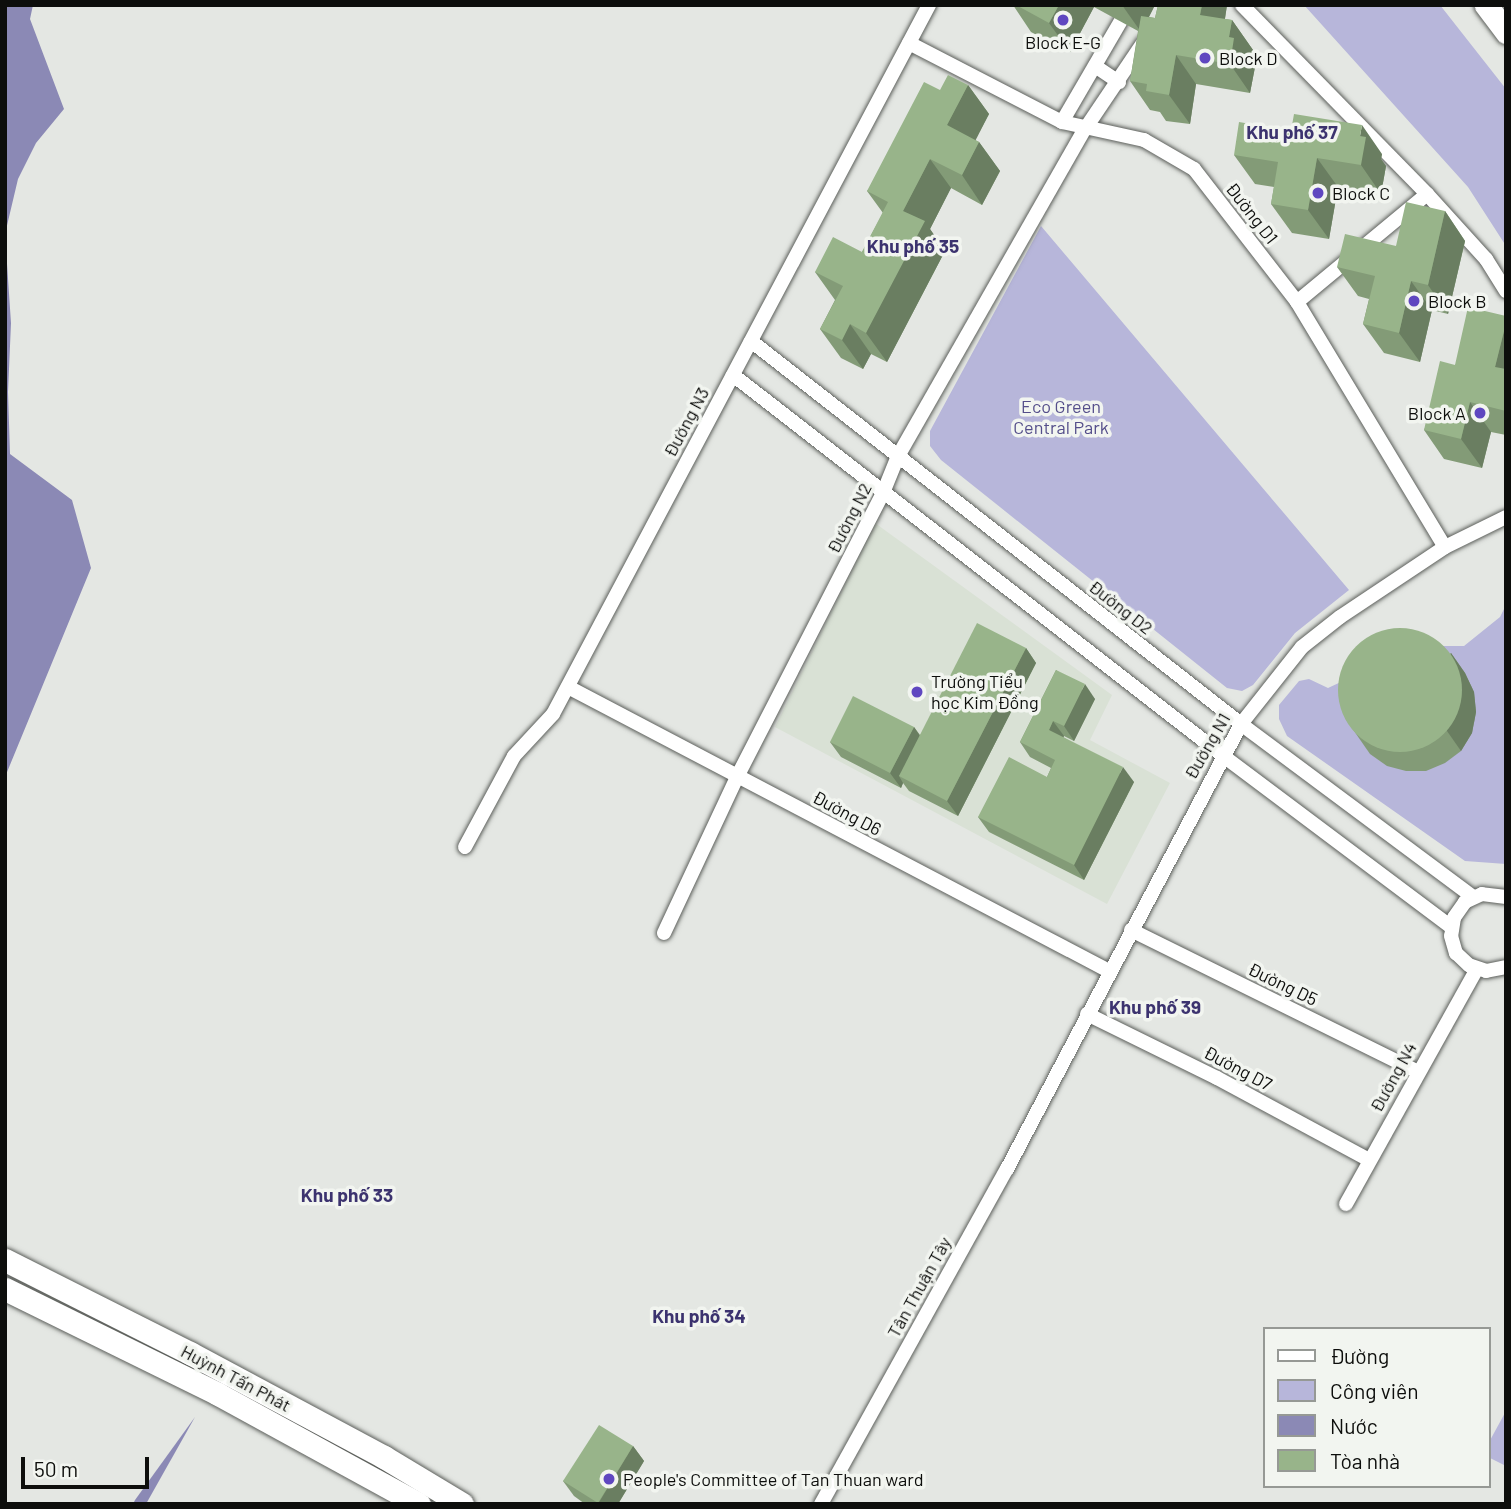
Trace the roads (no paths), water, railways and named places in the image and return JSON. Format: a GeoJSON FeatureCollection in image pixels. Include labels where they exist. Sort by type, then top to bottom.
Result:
{"type":"FeatureCollection","features":[{"type":"Feature","properties":{"kind":"main road"},"geometry":{"type":"LineString","coordinates":[[1486,5],[1506,32]]}},
{"type":"Feature","properties":{"kind":"main road","name":"Huỳnh Tấn Phát"},"geometry":{"type":"LineString","coordinates":[[5,1260],[190,1353],[379,1467],[419,1504]]}},
{"type":"Feature","properties":{"kind":"main road"},"geometry":{"type":"LineString","coordinates":[[14,1294],[35,1275]]}},
{"type":"Feature","properties":{"kind":"main road","name":"Huỳnh Tấn Phát"},"geometry":{"type":"LineString","coordinates":[[14,1294],[218,1394],[462,1504]]}},
{"type":"Feature","properties":{"kind":"street","name":"Đường N3"},"geometry":{"type":"LineString","coordinates":[[465,847],[514,756],[553,714],[568,687],[929,5]]}},
{"type":"Feature","properties":{"kind":"street"},"geometry":{"type":"LineString","coordinates":[[1062,122],[1130,5]]}},
{"type":"Feature","properties":{"kind":"street"},"geometry":{"type":"LineString","coordinates":[[1242,5],[1427,194],[1486,259],[1506,290]]}},
{"type":"Feature","properties":{"kind":"street","name":"Đường N2"},"geometry":{"type":"LineString","coordinates":[[664,933],[737,777],[883,494],[897,458],[1085,129],[1119,82],[1152,27]]}},
{"type":"Feature","properties":{"kind":"street","name":"Đường D1"},"geometry":{"type":"LineString","coordinates":[[909,43],[1062,122],[1144,140],[1194,169],[1297,302],[1445,547]]}},
{"type":"Feature","properties":{"kind":"street"},"geometry":{"type":"LineString","coordinates":[[1095,66],[1119,82]]}},
{"type":"Feature","properties":{"kind":"street"},"geometry":{"type":"LineString","coordinates":[[1297,302],[1427,194]]}},
{"type":"Feature","properties":{"kind":"street","name":"Đường D2"},"geometry":{"type":"LineString","coordinates":[[751,341],[897,458],[1241,724],[1473,897]]}},
{"type":"Feature","properties":{"kind":"street"},"geometry":{"type":"LineString","coordinates":[[733,375],[1222,755],[1451,927]]}},
{"type":"Feature","properties":{"kind":"street","name":"Đường N1"},"geometry":{"type":"LineString","coordinates":[[1048,1088],[1222,755],[1241,724],[1302,647],[1340,617],[1445,547],[1506,517]]}},
{"type":"Feature","properties":{"kind":"street","name":"Đường D6"},"geometry":{"type":"LineString","coordinates":[[568,687],[1109,971]]}},
{"type":"Feature","properties":{"kind":"street"},"geometry":{"type":"LineString","coordinates":[[1506,897],[1492,893],[1473,897],[1458,909],[1451,927],[1456,953],[1477,969],[1495,971],[1506,967]]}},
{"type":"Feature","properties":{"kind":"street","name":"Đường D5"},"geometry":{"type":"LineString","coordinates":[[1131,929],[1418,1072]]}},
{"type":"Feature","properties":{"kind":"street","name":"Đường N4"},"geometry":{"type":"LineString","coordinates":[[1346,1204],[1477,969]]}},
{"type":"Feature","properties":{"kind":"street","name":"Đường D7"},"geometry":{"type":"LineString","coordinates":[[1087,1014],[1217,1078],[1369,1160]]}},
{"type":"Feature","properties":{"kind":"street","name":"Tân Thuận Tây"},"geometry":{"type":"LineString","coordinates":[[821,1504],[1007,1169],[1048,1088]]}},
{"type":"Feature","properties":{"kind":"water"},"geometry":{"type":"Polygon","coordinates":[[[5,5],[33,5],[30,19],[64,109],[36,143],[18,179],[5,234],[5,5]]]}},
{"type":"Feature","properties":{"kind":"water"},"geometry":{"type":"Polygon","coordinates":[[[5,234],[11,323],[8,392],[10,454],[72,500],[91,568],[5,777],[5,234]]]}},
{"type":"Feature","properties":{"kind":"water"},"geometry":{"type":"Polygon","coordinates":[[[195,1417],[146,1504],[133,1504],[135,1500],[195,1417]]]}},
{"type":"Feature","properties":{"kind":"place","name":"Block E-G"},"geometry":{"type":"Point","coordinates":[1063,20]}},
{"type":"Feature","properties":{"kind":"place","name":"Block D"},"geometry":{"type":"Point","coordinates":[1205,58]}},
{"type":"Feature","properties":{"kind":"place","name":"Block C"},"geometry":{"type":"Point","coordinates":[1318,193]}},
{"type":"Feature","properties":{"kind":"place","name":"Block B"},"geometry":{"type":"Point","coordinates":[1414,301]}},
{"type":"Feature","properties":{"kind":"place","name":"Block A"},"geometry":{"type":"Point","coordinates":[1480,413]}},
{"type":"Feature","properties":{"kind":"place","name":"Trường Tiểu học Kim Đồng"},"geometry":{"type":"Point","coordinates":[917,692]}},
{"type":"Feature","properties":{"kind":"place","name":"People's Committee of Tan Thuan ward"},"geometry":{"type":"Point","coordinates":[609,1479]}},
{"type":"Feature","properties":{"kind":"district","name":"Khu phố 37"},"geometry":{"type":"Point","coordinates":[1292,132]}},
{"type":"Feature","properties":{"kind":"district","name":"Khu phố 35"},"geometry":{"type":"Point","coordinates":[913,246]}},
{"type":"Feature","properties":{"kind":"district","name":"Khu phố 39"},"geometry":{"type":"Point","coordinates":[1155,1007]}},
{"type":"Feature","properties":{"kind":"district","name":"Khu phố 33"},"geometry":{"type":"Point","coordinates":[347,1195]}},
{"type":"Feature","properties":{"kind":"district","name":"Khu phố 34"},"geometry":{"type":"Point","coordinates":[699,1316]}},
{"type":"Feature","properties":{"kind":"park label","name":"Eco Green Central Park"},"geometry":{"type":"Point","coordinates":[1061,417]}}]}
